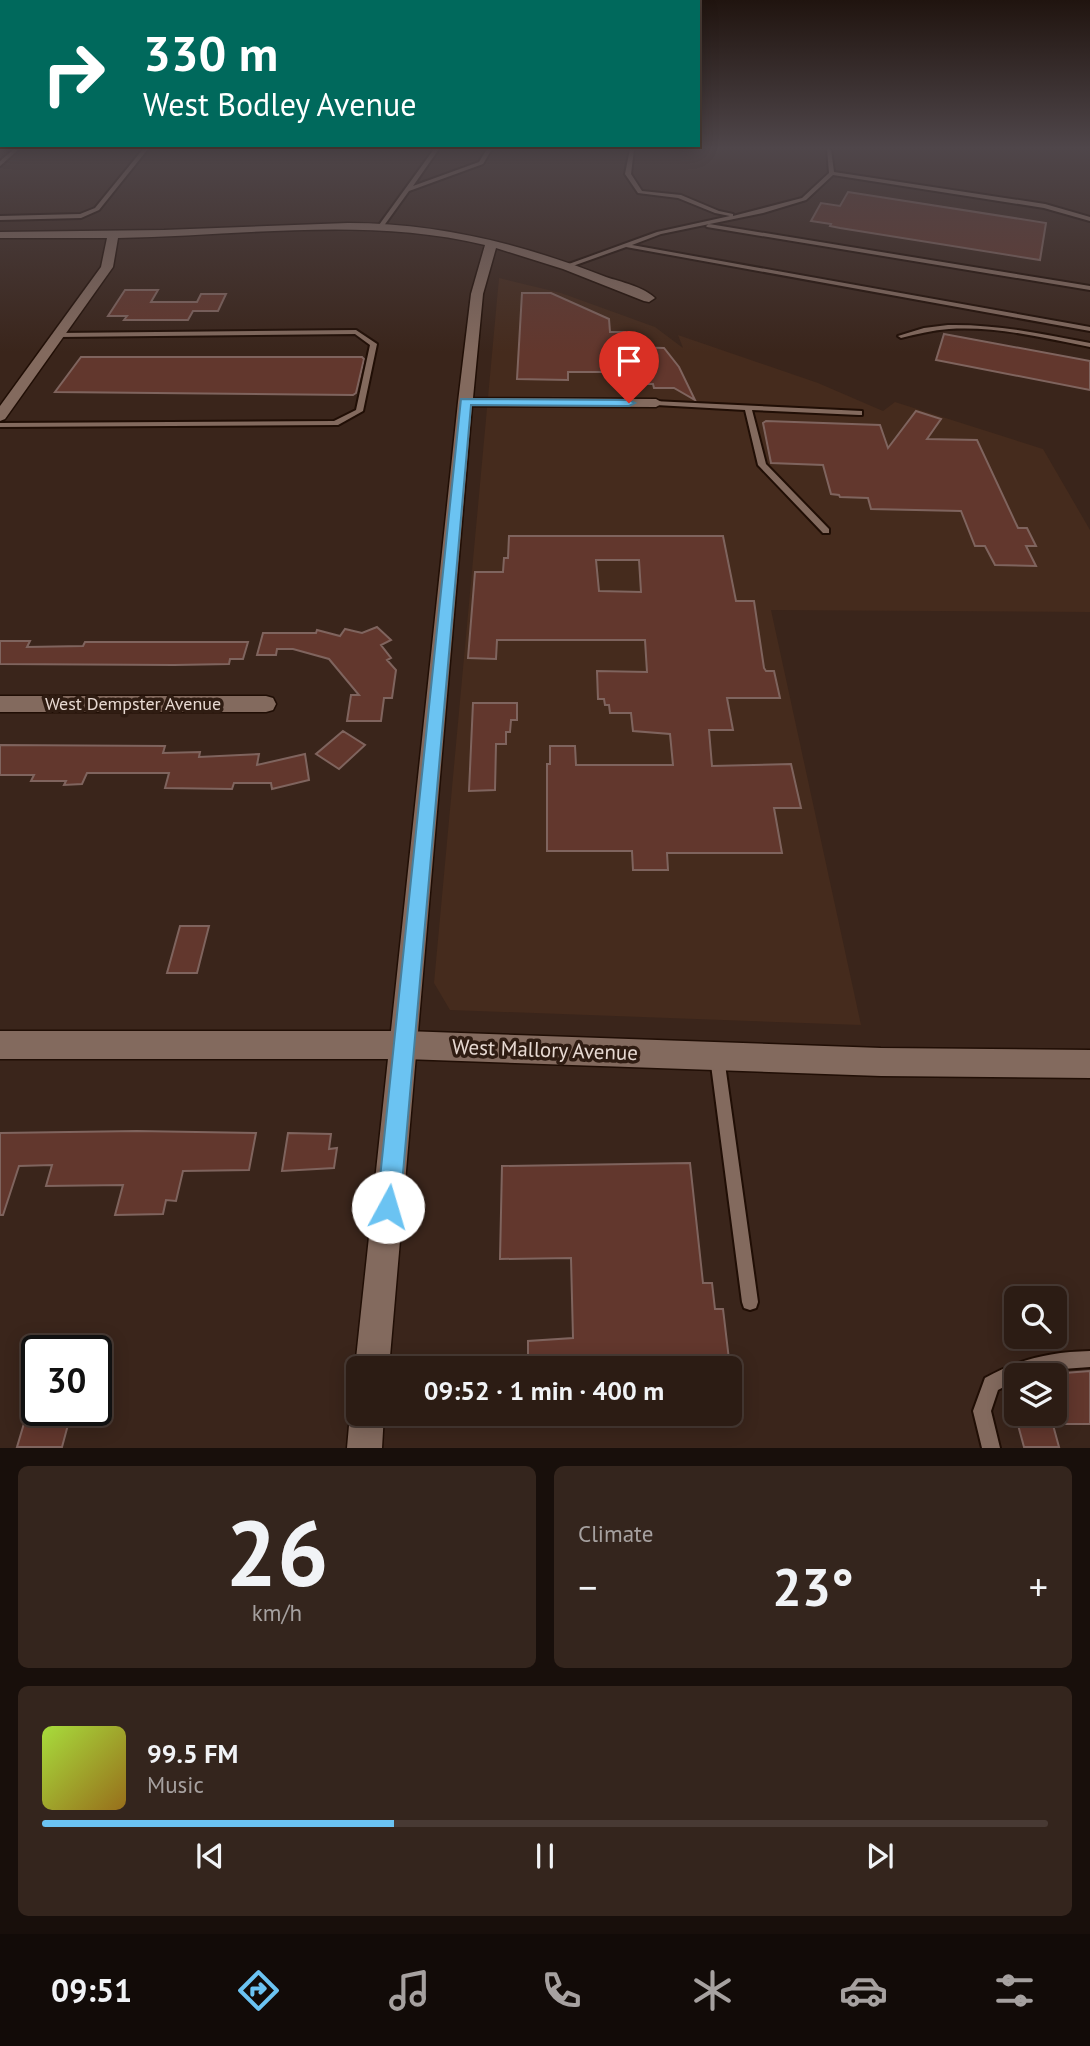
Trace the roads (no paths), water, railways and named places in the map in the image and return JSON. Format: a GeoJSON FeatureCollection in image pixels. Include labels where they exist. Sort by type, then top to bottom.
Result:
{"type":"FeatureCollection","features":[{"type":"Feature","properties":{"kind":"street"},"geometry":{"type":"LineString","coordinates":[[0,234],[113,234],[382,226],[428,230],[491,243],[568,266],[649,298]]}},
{"type":"Feature","properties":{"kind":"street"},"geometry":{"type":"LineString","coordinates":[[0,416],[107,267],[113,234]]}},
{"type":"Feature","properties":{"kind":"street"},"geometry":{"type":"LineString","coordinates":[[373,1356],[465,402],[477,294],[491,243]]}},
{"type":"Feature","properties":{"kind":"street"},"geometry":{"type":"LineString","coordinates":[[465,402],[656,403]]}},
{"type":"Feature","properties":{"kind":"street","name":"West Dempster Avenue"},"geometry":{"type":"LineString","coordinates":[[0,704],[265,704]]}},
{"type":"Feature","properties":{"kind":"street","name":"West Mallory Avenue"},"geometry":{"type":"LineString","coordinates":[[0,1045],[405,1045],[881,1062],[1090,1064]]}},
{"type":"Feature","properties":{"kind":"street"},"geometry":{"type":"LineString","coordinates":[[364,1447],[367,1426]]}},
{"type":"Feature","properties":{"kind":"lane"},"geometry":{"type":"LineString","coordinates":[[0,218],[57,217]]}},
{"type":"Feature","properties":{"kind":"lane"},"geometry":{"type":"LineString","coordinates":[[382,226],[389,217]]}},
{"type":"Feature","properties":{"kind":"lane"},"geometry":{"type":"LineString","coordinates":[[568,266],[659,233],[734,217]]}},
{"type":"Feature","properties":{"kind":"lane"},"geometry":{"type":"LineString","coordinates":[[701,224],[1090,288]]}},
{"type":"Feature","properties":{"kind":"lane"},"geometry":{"type":"LineString","coordinates":[[625,245],[1090,329]]}},
{"type":"Feature","properties":{"kind":"lane"},"geometry":{"type":"LineString","coordinates":[[901,336],[922,328],[977,325],[1090,345]]}},
{"type":"Feature","properties":{"kind":"lane"},"geometry":{"type":"LineString","coordinates":[[0,425],[335,423],[359,411],[374,344],[356,332],[58,335]]}},
{"type":"Feature","properties":{"kind":"lane"},"geometry":{"type":"LineString","coordinates":[[656,403],[859,413]]}},
{"type":"Feature","properties":{"kind":"lane"},"geometry":{"type":"LineString","coordinates":[[748,408],[762,465],[826,531]]}},
{"type":"Feature","properties":{"kind":"lane"},"geometry":{"type":"LineString","coordinates":[[717,1057],[750,1302]]}},
{"type":"Feature","properties":{"kind":"lane"},"geometry":{"type":"LineString","coordinates":[[990,1447],[982,1411],[991,1384],[1017,1369],[1052,1360],[1090,1359]]}}]}
